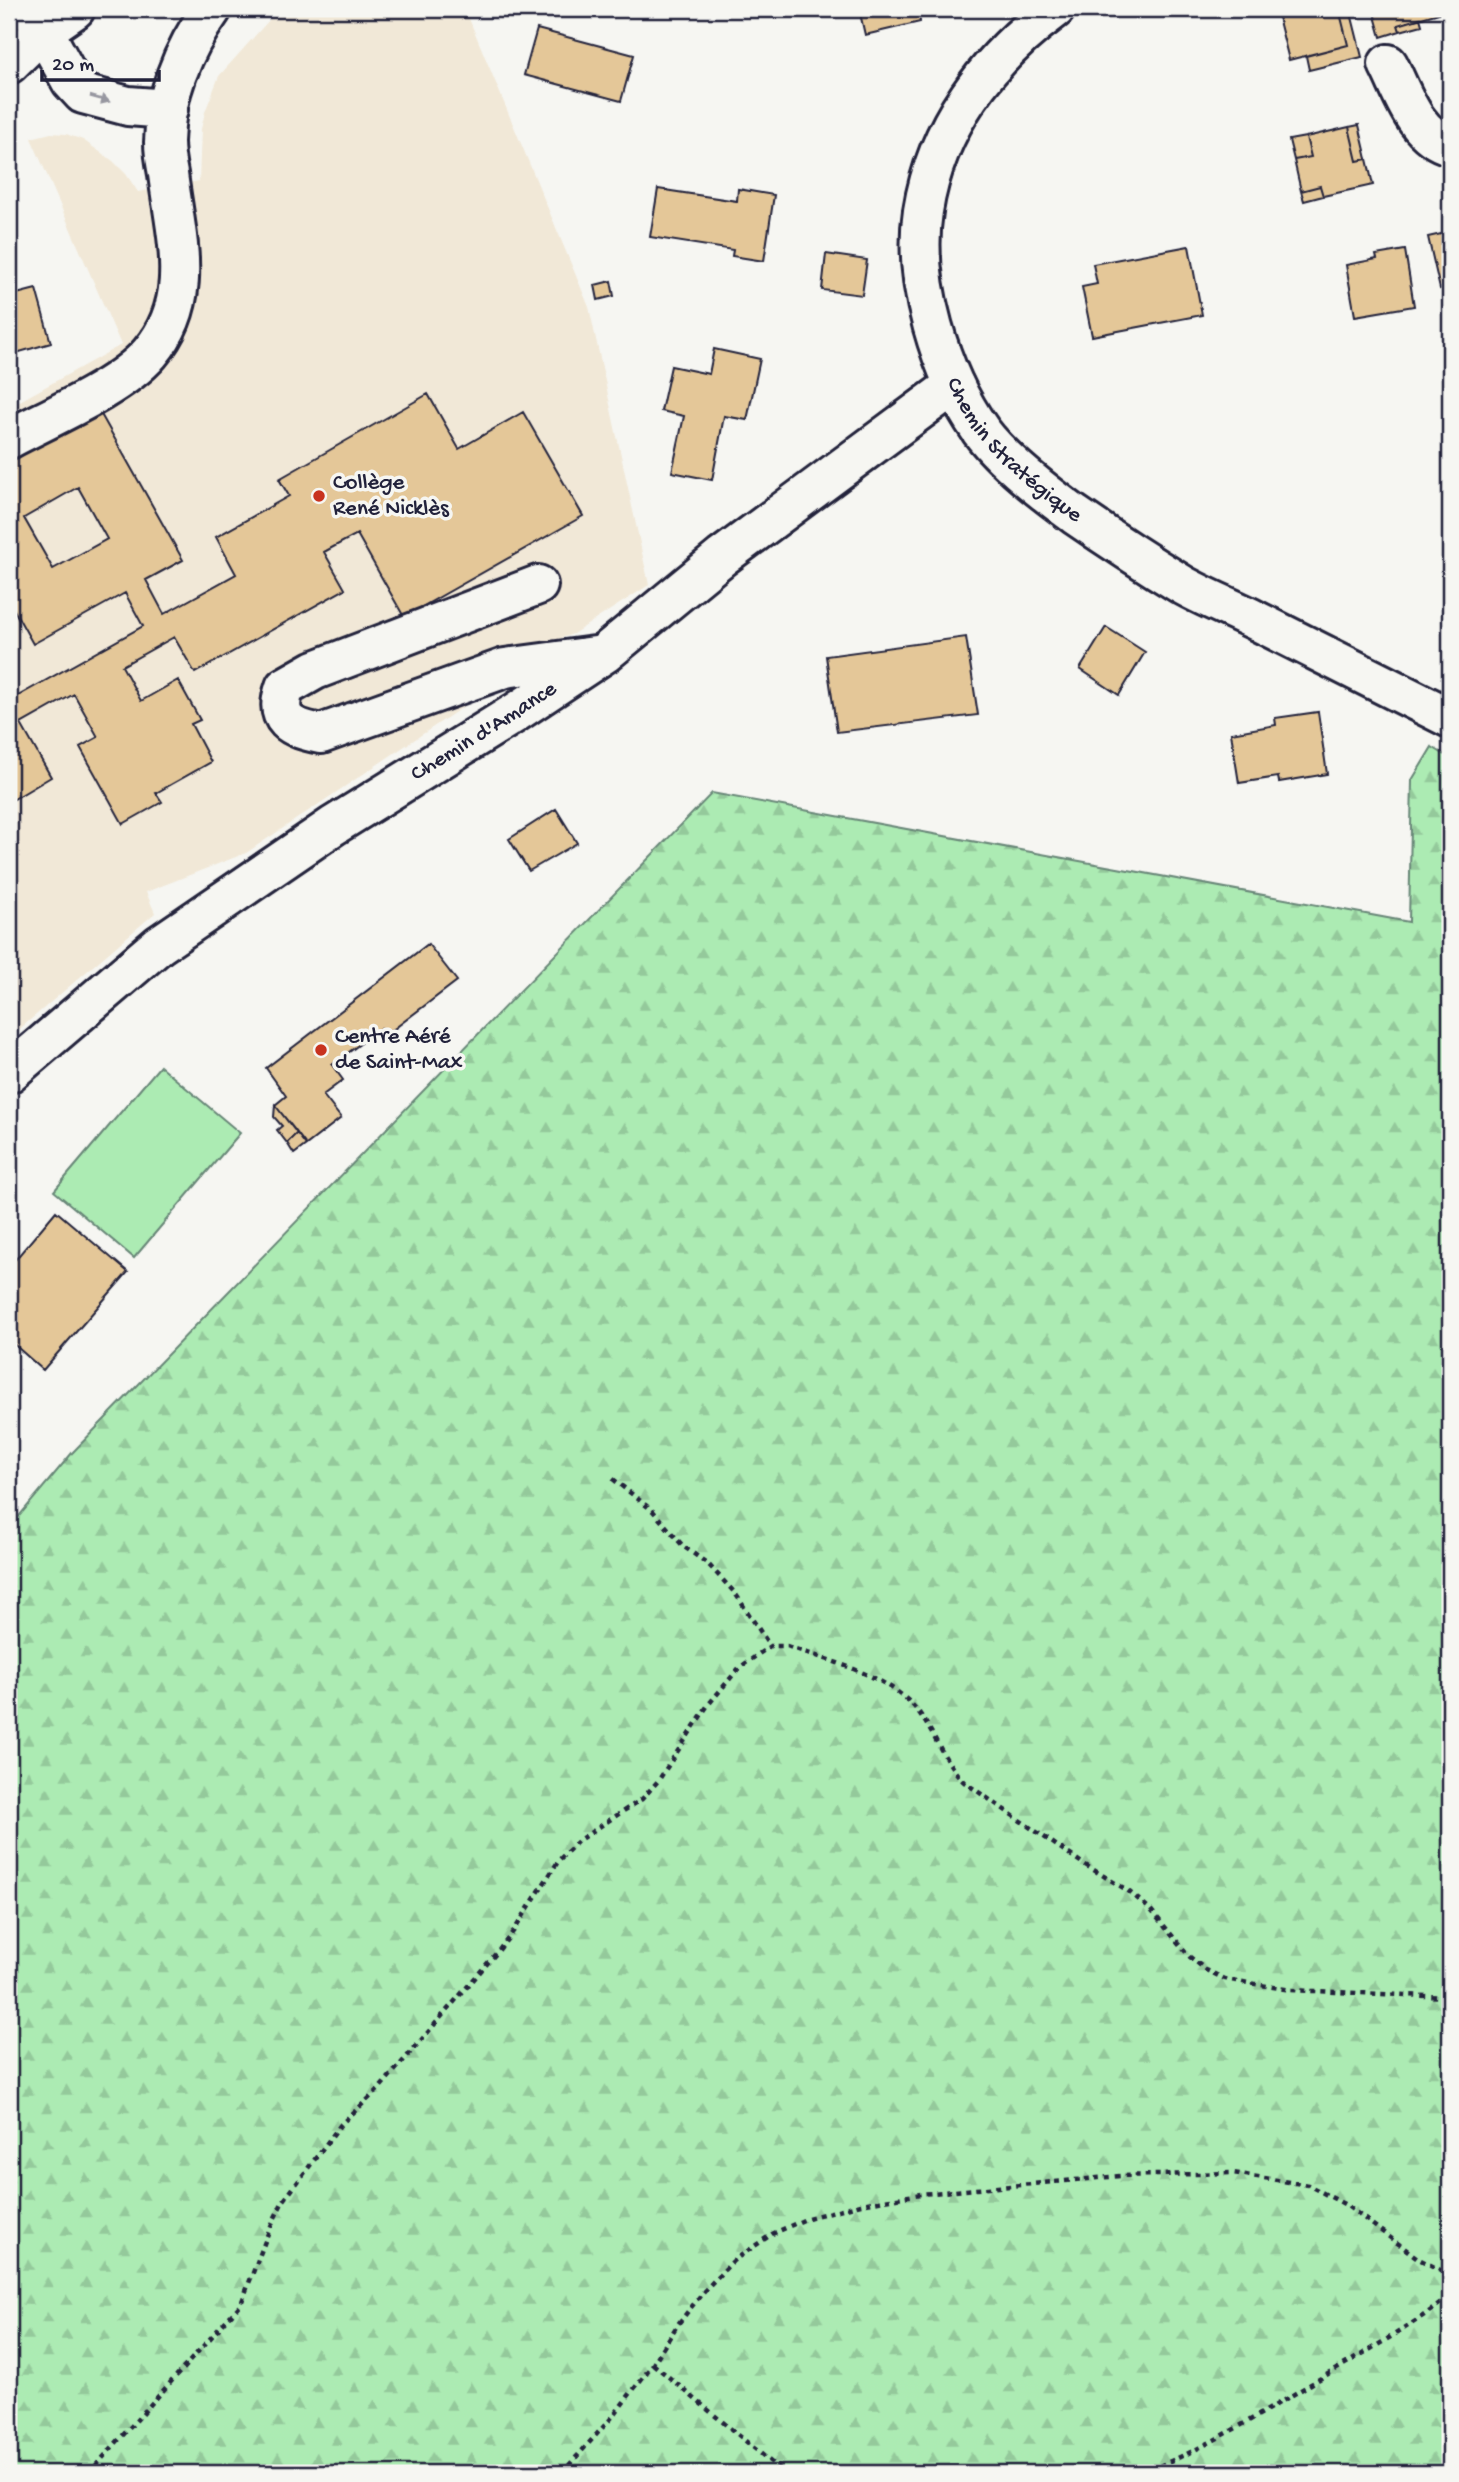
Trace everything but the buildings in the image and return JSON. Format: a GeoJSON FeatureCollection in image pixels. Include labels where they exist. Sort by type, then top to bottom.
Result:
{"type":"FeatureCollection","features":[{"type":"Feature","properties":{"kind":"street"},"geometry":{"type":"LineString","coordinates":[[9,64],[35,20],[75,9]]}},
{"type":"Feature","properties":{"kind":"street"},"geometry":{"type":"LineString","coordinates":[[9,439],[122,378],[150,353],[171,321],[180,285],[179,251],[164,144],[168,109],[178,67],[195,32],[212,9]]}},
{"type":"Feature","properties":{"kind":"street","name":"Chemin Stratégique"},"geometry":{"type":"LineString","coordinates":[[1055,9],[1024,32],[998,58],[973,90],[957,114],[940,149],[926,189],[920,247],[924,283],[936,336],[954,385],[982,432],[1012,463],[1046,494],[1106,536],[1184,585],[1450,718]]}},
{"type":"Feature","properties":{"kind":"street"},"geometry":{"type":"LineString","coordinates":[[35,20],[71,81],[83,94],[128,106],[168,109]]}},
{"type":"Feature","properties":{"kind":"street"},"geometry":{"type":"LineString","coordinates":[[1388,64],[1418,123],[1434,138],[1450,145]]}},
{"type":"Feature","properties":{"kind":"street","name":"Chemin d'Amance"},"geometry":{"type":"LineString","coordinates":[[9,1073],[159,945],[332,826],[515,713],[604,654],[722,557],[954,385]]}},
{"type":"Feature","properties":{"kind":"street"},"geometry":{"type":"LineString","coordinates":[[538,585],[315,670],[285,687],[280,700],[284,716],[295,729],[321,734],[505,667],[604,654]]}},
{"type":"Feature","properties":{"kind":"path"},"geometry":{"type":"LineString","coordinates":[[613,1479],[653,1511],[683,1546],[708,1564],[735,1592],[770,1646]]}},
{"type":"Feature","properties":{"kind":"path"},"geometry":{"type":"LineString","coordinates":[[89,2473],[241,2304],[282,2203],[341,2124],[377,2090],[499,1950],[559,1860],[579,1840],[642,1800],[658,1781],[708,1705],[739,1668],[770,1646],[788,1646],[890,1685],[907,1698],[921,1715],[951,1769],[964,1782],[1082,1863],[1127,1889],[1150,1909],[1190,1957],[1206,1970],[1226,1979],[1291,1990],[1450,1997]]}},
{"type":"Feature","properties":{"kind":"path"},"geometry":{"type":"LineString","coordinates":[[562,2473],[614,2415],[653,2364],[678,2324],[704,2291],[733,2261],[772,2234],[808,2218],[861,2204],[921,2193],[1120,2176],[1233,2174],[1276,2179],[1308,2185],[1346,2205],[1419,2259],[1450,2274]]}},
{"type":"Feature","properties":{"kind":"path"},"geometry":{"type":"LineString","coordinates":[[1141,2473],[1213,2443],[1381,2343],[1426,2315],[1450,2296]]}},
{"type":"Feature","properties":{"kind":"path"},"geometry":{"type":"LineString","coordinates":[[653,2364],[785,2473]]}},
{"type":"Feature","properties":{"kind":"shaded area","name":"Collège René Nicklès"},"geometry":{"type":"Polygon","coordinates":[[[279,9],[465,9],[589,307],[649,585],[573,634],[494,661],[500,682],[246,853],[146,892],[155,913],[9,1038],[9,407],[121,345],[31,138],[51,133],[66,134],[83,140],[113,161],[138,192],[199,181],[201,129],[219,76],[279,9]]]}},
{"type":"Feature","properties":{"kind":"green space"},"geometry":{"type":"Polygon","coordinates":[[[1432,747],[1450,758],[1450,2473],[9,2473],[9,1528],[72,1453],[712,793],[1409,922],[1412,780],[1432,747]]]}},
{"type":"Feature","properties":{"kind":"green space"},"geometry":{"type":"Polygon","coordinates":[[[160,1066],[240,1133],[134,1258],[54,1191],[160,1066]]]}},
{"type":"Feature","properties":{"kind":"place","name":"Collège René Nicklès"},"geometry":{"type":"Point","coordinates":[319,496]}},
{"type":"Feature","properties":{"kind":"place","name":"Centre Aéré de Saint-Max"},"geometry":{"type":"Point","coordinates":[321,1050]}}]}
